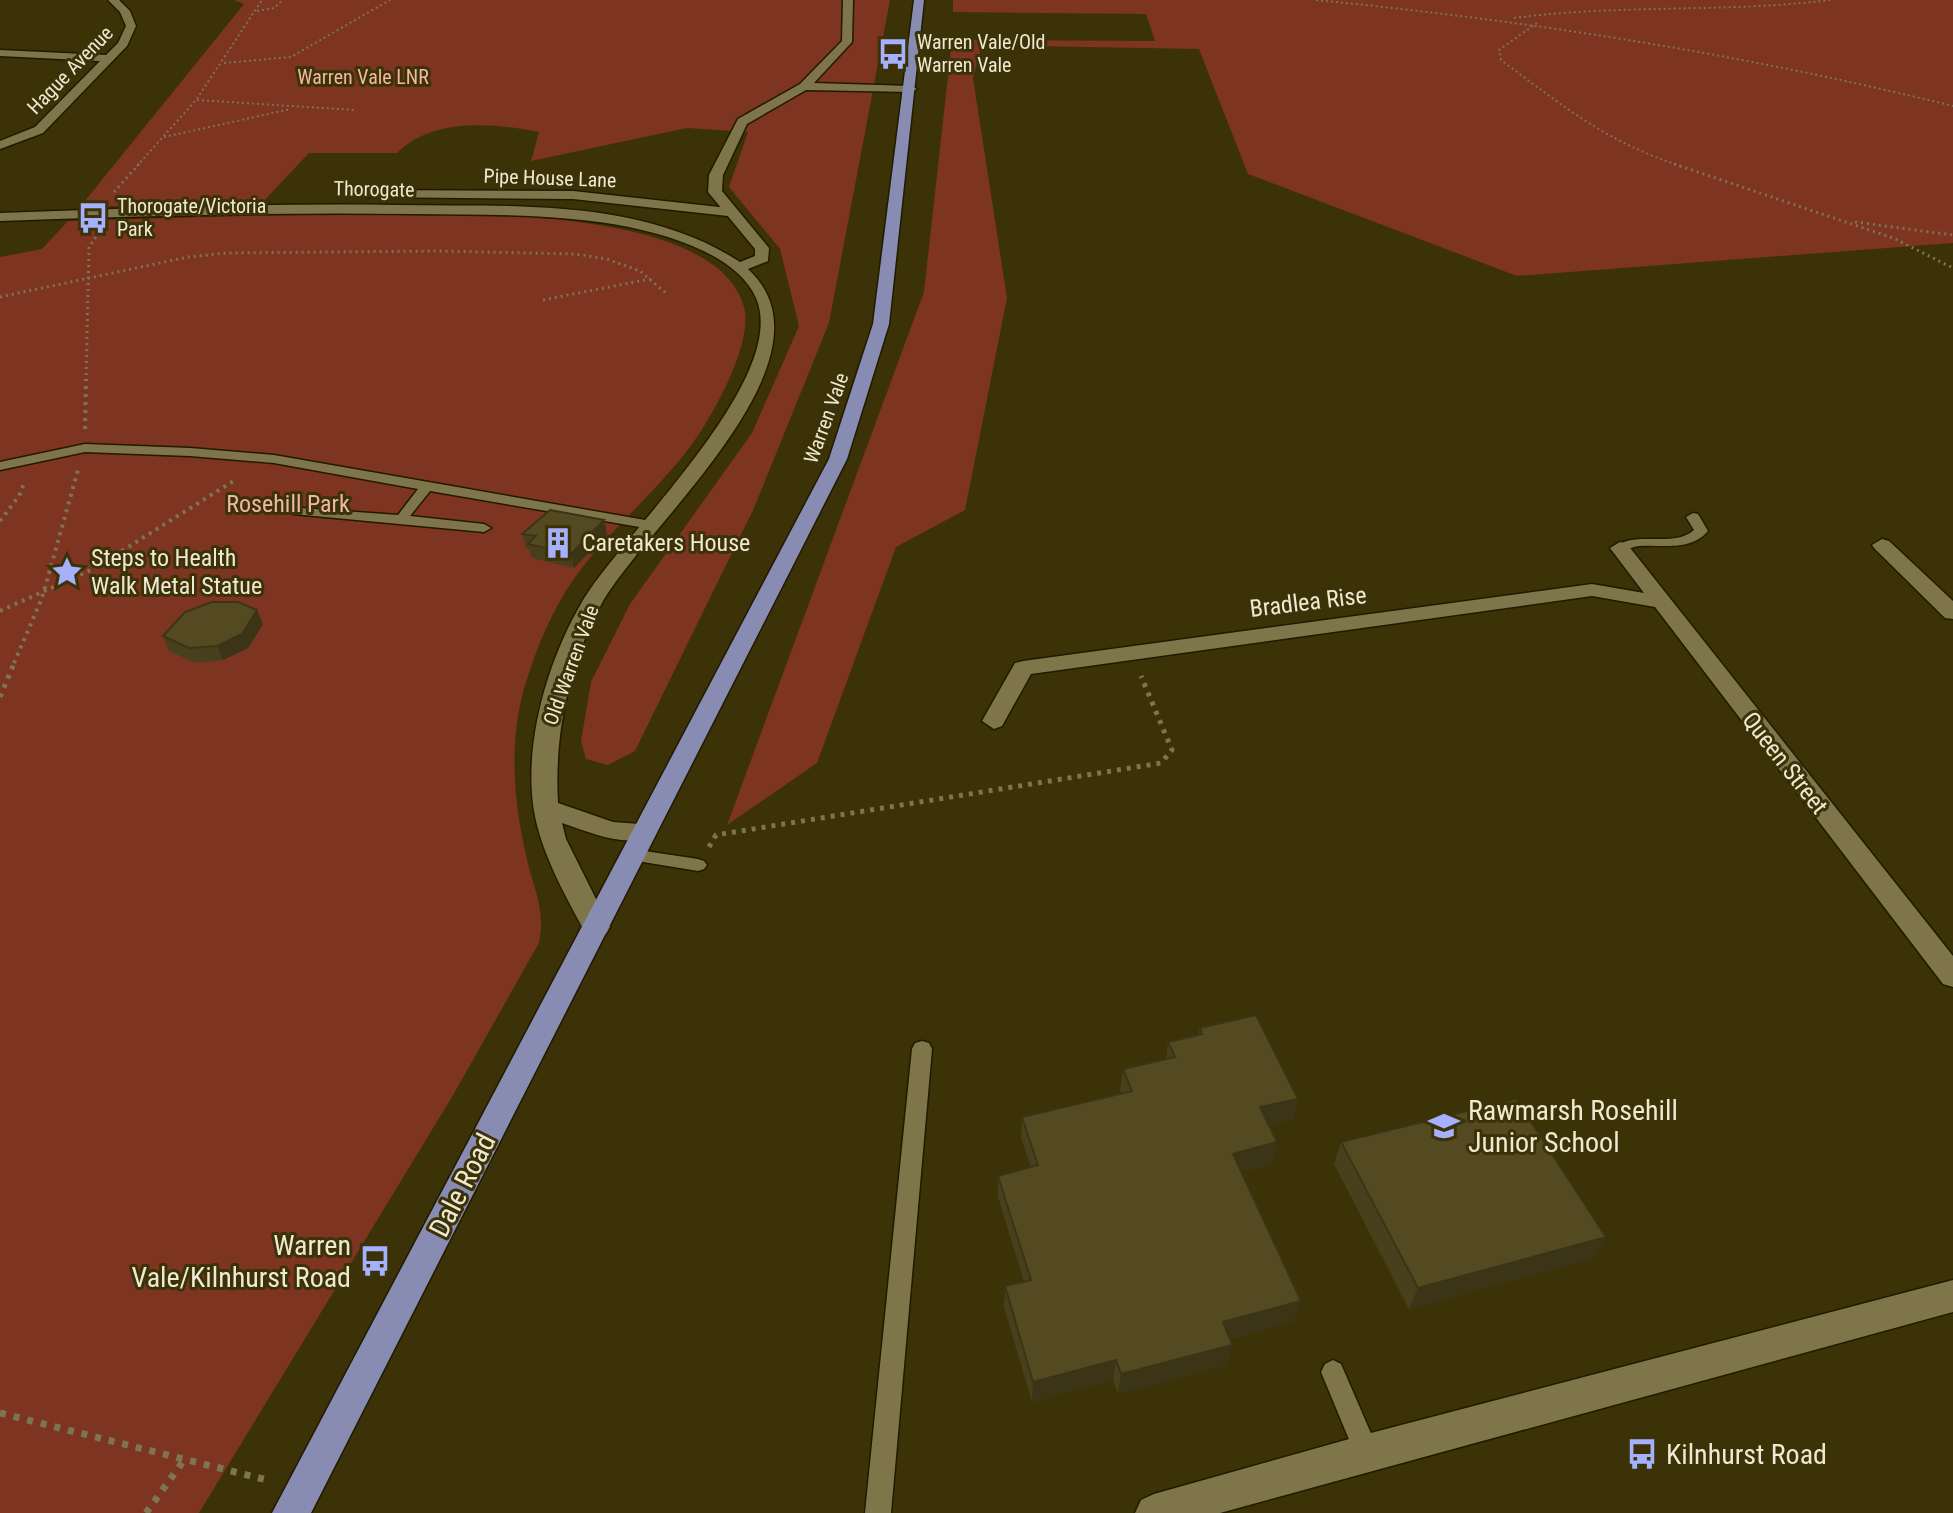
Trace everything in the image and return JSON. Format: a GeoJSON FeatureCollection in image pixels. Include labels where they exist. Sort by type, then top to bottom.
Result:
{"type":"FeatureCollection","features":[{"type":"Feature","properties":{"kind":"main road","name":"Warren Vale"},"geometry":{"type":"LineString","coordinates":[[638,843],[838,459],[881,324],[911,89],[919,0]]}},
{"type":"Feature","properties":{"kind":"main road","name":"Dale Road"},"geometry":{"type":"LineString","coordinates":[[298,1501],[638,843]]}},
{"type":"Feature","properties":{"kind":"street","name":"Hague Avenue"},"geometry":{"type":"LineString","coordinates":[[0,145],[39,130],[123,44],[131,26],[125,11],[113,0]]}},
{"type":"Feature","properties":{"kind":"street"},"geometry":{"type":"LineString","coordinates":[[737,268],[763,258],[762,248],[753,233],[728,212],[715,192],[716,175],[742,122],[804,86],[847,42],[848,0]]}},
{"type":"Feature","properties":{"kind":"street"},"geometry":{"type":"LineString","coordinates":[[0,53],[109,58]]}},
{"type":"Feature","properties":{"kind":"street"},"geometry":{"type":"LineString","coordinates":[[804,86],[911,89]]}},
{"type":"Feature","properties":{"kind":"street","name":"Pipe House Lane"},"geometry":{"type":"LineString","coordinates":[[370,194],[573,195],[728,212]]}},
{"type":"Feature","properties":{"kind":"street","name":"Thorogate"},"geometry":{"type":"LineString","coordinates":[[0,217],[342,208],[581,217],[609,219],[686,240],[737,268]]}},
{"type":"Feature","properties":{"kind":"street","name":"Old Warren Vale"},"geometry":{"type":"LineString","coordinates":[[596,927],[553,839],[542,769],[546,730],[589,608],[724,434],[768,332],[764,298],[737,268]]}},
{"type":"Feature","properties":{"kind":"street"},"geometry":{"type":"LineString","coordinates":[[1882,545],[1953,613]]}},
{"type":"Feature","properties":{"kind":"street","name":"Queen Street"},"geometry":{"type":"LineString","coordinates":[[1620,548],[1953,976]]}},
{"type":"Feature","properties":{"kind":"street","name":"Bradlea Rise"},"geometry":{"type":"LineString","coordinates":[[994,721],[1023,668],[1129,651],[1592,590],[1660,602]]}},
{"type":"Feature","properties":{"kind":"street"},"geometry":{"type":"LineString","coordinates":[[546,808],[638,843]]}},
{"type":"Feature","properties":{"kind":"street"},"geometry":{"type":"LineString","coordinates":[[1154,1513],[1367,1452],[1953,1296]]}},
{"type":"Feature","properties":{"kind":"lane"},"geometry":{"type":"LineString","coordinates":[[0,466],[85,448],[274,459],[651,525]]}},
{"type":"Feature","properties":{"kind":"lane"},"geometry":{"type":"LineString","coordinates":[[401,519],[427,487]]}},
{"type":"Feature","properties":{"kind":"lane"},"geometry":{"type":"LineString","coordinates":[[293,510],[484,528]]}},
{"type":"Feature","properties":{"kind":"lane"},"geometry":{"type":"LineString","coordinates":[[1620,548],[1631,543],[1699,536],[1701,526],[1693,517]]}},
{"type":"Feature","properties":{"kind":"lane"},"geometry":{"type":"LineString","coordinates":[[638,843],[698,865]]}},
{"type":"Feature","properties":{"kind":"lane"},"geometry":{"type":"LineString","coordinates":[[878,1513],[922,1049]]}},
{"type":"Feature","properties":{"kind":"lane"},"geometry":{"type":"LineString","coordinates":[[1333,1372],[1367,1452]]}},
{"type":"Feature","properties":{"kind":"path"},"geometry":{"type":"LineString","coordinates":[[96,213],[196,100],[262,0]]}},
{"type":"Feature","properties":{"kind":"path"},"geometry":{"type":"LineString","coordinates":[[256,11],[274,8],[283,0]]}},
{"type":"Feature","properties":{"kind":"path"},"geometry":{"type":"LineString","coordinates":[[223,63],[291,57],[390,0]]}},
{"type":"Feature","properties":{"kind":"path"},"geometry":{"type":"LineString","coordinates":[[1316,0],[1537,23],[1869,84],[1953,106]]}},
{"type":"Feature","properties":{"kind":"path"},"geometry":{"type":"LineString","coordinates":[[1511,19],[1587,6],[1696,3],[1773,7],[1831,0]]}},
{"type":"Feature","properties":{"kind":"path"},"geometry":{"type":"LineString","coordinates":[[1537,23],[1499,50],[1501,60],[1594,129],[1667,164],[1893,238],[1953,268]]}},
{"type":"Feature","properties":{"kind":"path"},"geometry":{"type":"LineString","coordinates":[[196,100],[354,110]]}},
{"type":"Feature","properties":{"kind":"path"},"geometry":{"type":"LineString","coordinates":[[163,137],[297,108]]}},
{"type":"Feature","properties":{"kind":"path"},"geometry":{"type":"LineString","coordinates":[[1842,220],[1953,235]]}},
{"type":"Feature","properties":{"kind":"path"},"geometry":{"type":"LineString","coordinates":[[0,297],[146,263],[226,253],[437,251],[575,254],[607,259],[640,271],[667,294]]}},
{"type":"Feature","properties":{"kind":"path"},"geometry":{"type":"LineString","coordinates":[[543,300],[650,279]]}},
{"type":"Feature","properties":{"kind":"path"},"geometry":{"type":"LineString","coordinates":[[0,521],[19,496],[35,458]]}},
{"type":"Feature","properties":{"kind":"path"},"geometry":{"type":"LineString","coordinates":[[0,611],[42,598],[129,549],[193,503],[274,459]]}},
{"type":"Feature","properties":{"kind":"path"},"geometry":{"type":"LineString","coordinates":[[698,865],[716,835],[1161,763],[1172,750],[1169,736],[1129,651]]}},
{"type":"Feature","properties":{"kind":"path"},"geometry":{"type":"LineString","coordinates":[[0,1413],[184,1460],[298,1501]]}},
{"type":"Feature","properties":{"kind":"path"},"geometry":{"type":"LineString","coordinates":[[146,1513],[184,1460]]}},
{"type":"Feature","properties":{"kind":"green space","name":"Warren Vale LNR"},"geometry":{"type":"Polygon","coordinates":[[[234,0],[890,0],[829,323],[754,508],[635,751],[608,765],[586,759],[581,741],[591,682],[630,604],[752,433],[799,326],[780,249],[729,187],[748,132],[687,128],[531,161],[539,132],[483,125],[446,128],[412,141],[397,153],[309,153],[263,202],[80,207],[244,4],[234,0]]]}},
{"type":"Feature","properties":{"kind":"green space"},"geometry":{"type":"Polygon","coordinates":[[[953,0],[1953,0],[1953,243],[1517,276],[1248,174],[1199,49],[982,45],[973,78],[1007,298],[965,510],[896,547],[817,763],[727,825],[924,292],[952,40],[1155,41],[1146,14],[953,12],[953,0]]]}},
{"type":"Feature","properties":{"kind":"green space","name":"Rosehill Park"},"geometry":{"type":"Polygon","coordinates":[[[334,213],[495,215],[562,220],[625,230],[680,247],[721,272],[744,307],[744,336],[733,371],[701,431],[674,467],[596,550],[574,579],[552,616],[530,670],[518,715],[514,762],[521,832],[540,908],[539,943],[452,1097],[199,1513],[0,1513],[0,257],[42,249],[68,221],[334,213]]]}},
{"type":"Feature","properties":{"kind":"building"},"geometry":{"type":"Polygon","coordinates":[[[550,510],[604,520],[571,554],[528,544],[536,536],[522,534],[550,510]]]}},
{"type":"Feature","properties":{"kind":"building"},"geometry":{"type":"Polygon","coordinates":[[[212,602],[238,602],[257,610],[242,634],[217,646],[189,648],[163,636],[185,612],[212,602]]]}},
{"type":"Feature","properties":{"kind":"building"},"geometry":{"type":"Polygon","coordinates":[[[1256,1015],[1298,1099],[1260,1107],[1277,1142],[1233,1154],[1301,1301],[1223,1322],[1232,1345],[1121,1374],[1116,1360],[1033,1382],[1005,1286],[1031,1280],[998,1176],[1038,1165],[1022,1117],[1132,1091],[1123,1069],[1175,1057],[1168,1042],[1202,1034],[1200,1028],[1256,1015]]]}},
{"type":"Feature","properties":{"kind":"building"},"geometry":{"type":"Polygon","coordinates":[[[1516,1099],[1606,1237],[1418,1288],[1341,1142],[1516,1099]]]}},
{"type":"Feature","properties":{"kind":"place","name":"Warren Vale/Old Warren Vale"},"geometry":{"type":"Point","coordinates":[893,54]}},
{"type":"Feature","properties":{"kind":"place","name":"Thorogate/Victoria Park"},"geometry":{"type":"Point","coordinates":[93,218]}},
{"type":"Feature","properties":{"kind":"place","name":"Caretakers House"},"geometry":{"type":"Point","coordinates":[558,543]}},
{"type":"Feature","properties":{"kind":"place","name":"Steps to Health Walk Metal Statue"},"geometry":{"type":"Point","coordinates":[67,572]}},
{"type":"Feature","properties":{"kind":"place","name":"Rawmarsh Rosehill Junior School"},"geometry":{"type":"Point","coordinates":[1444,1126]}},
{"type":"Feature","properties":{"kind":"place","name":"Warren Vale/Kilnhurst Road"},"geometry":{"type":"Point","coordinates":[375,1261]}},
{"type":"Feature","properties":{"kind":"place","name":"Kilnhurst Road"},"geometry":{"type":"Point","coordinates":[1642,1454]}}]}
